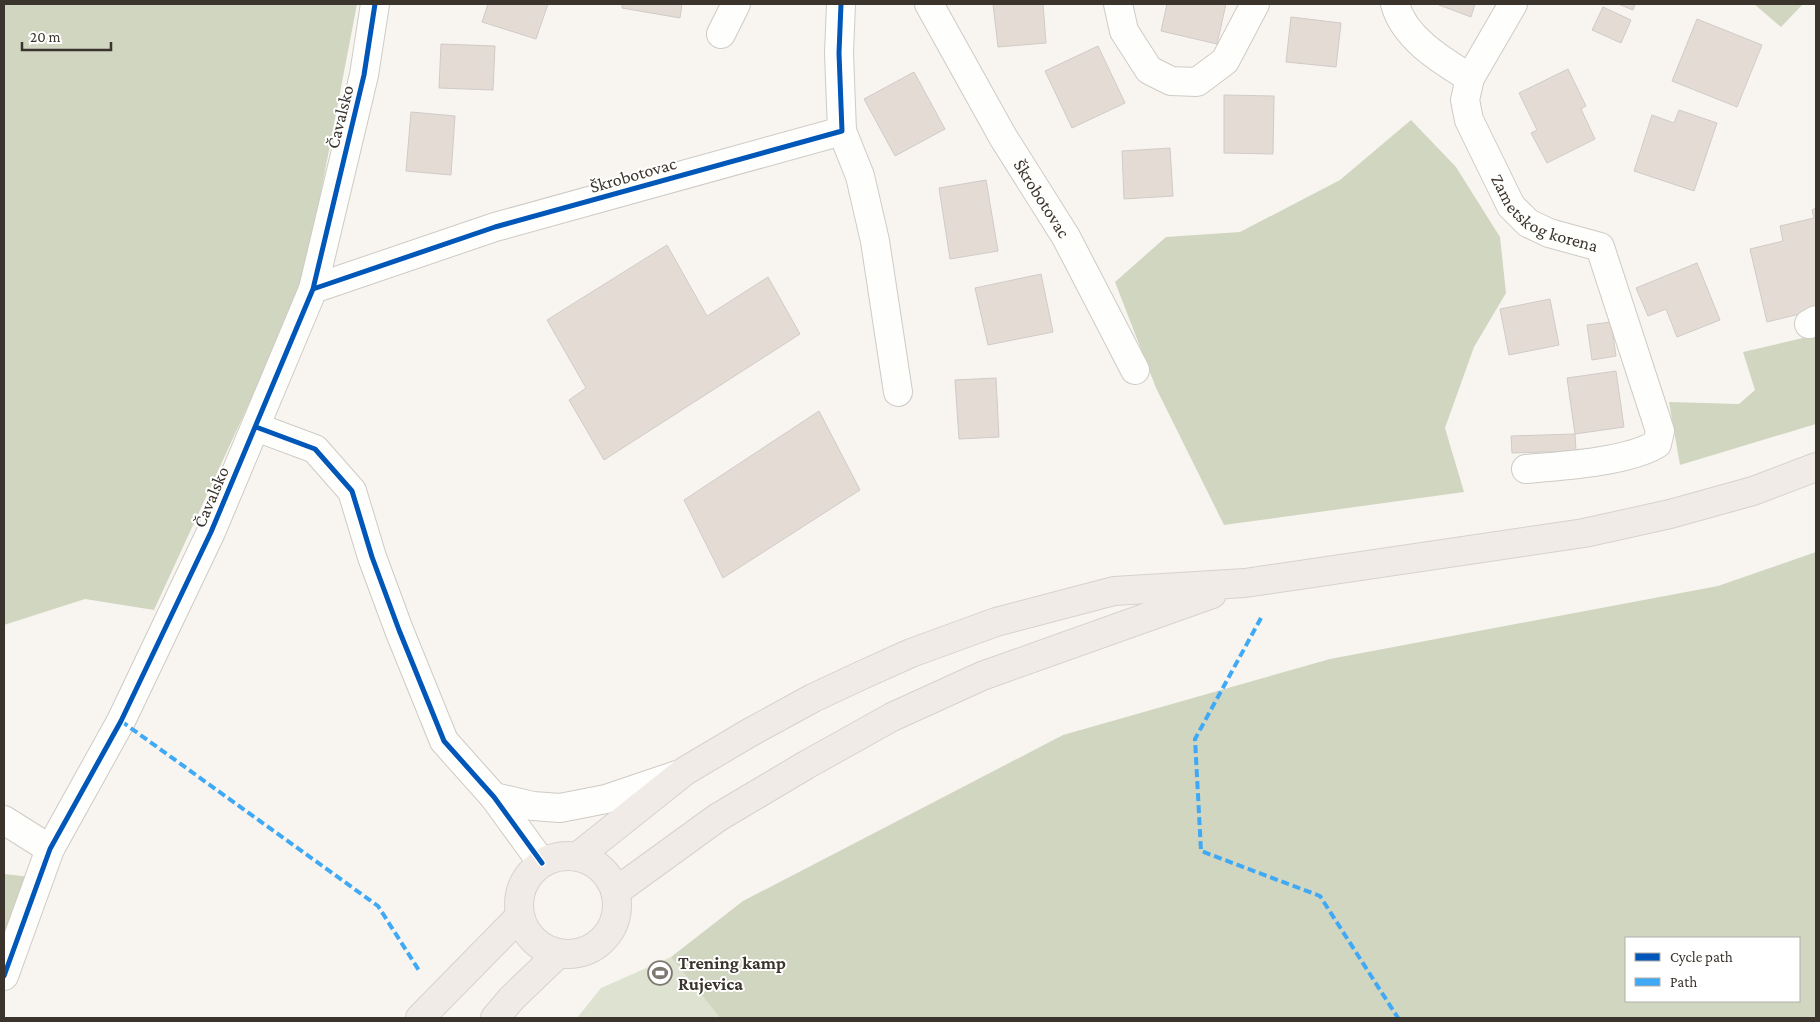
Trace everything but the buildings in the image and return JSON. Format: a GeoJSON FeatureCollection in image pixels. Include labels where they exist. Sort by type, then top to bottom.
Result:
{"type":"FeatureCollection","features":[{"type":"Feature","properties":{"kind":"main road"},"geometry":{"type":"LineString","coordinates":[[577,856],[686,771],[749,733],[828,691],[911,653],[996,622],[1114,591],[1244,583],[1584,533],[1670,514],[1753,491],[1816,466]]}},
{"type":"Feature","properties":{"kind":"main road"},"geometry":{"type":"LineString","coordinates":[[615,892],[717,818],[806,765],[892,718],[982,676],[1244,583]]}},
{"type":"Feature","properties":{"kind":"main road"},"geometry":{"type":"LineString","coordinates":[[559,856],[577,856],[594,863],[602,869],[612,883],[615,892],[617,910],[615,919],[607,935],[594,947],[586,951],[569,954],[559,953],[542,947],[524,926],[520,916],[519,900],[524,883],[534,869],[542,863],[559,856]]}},
{"type":"Feature","properties":{"kind":"main road"},"geometry":{"type":"LineString","coordinates":[[420,1018],[520,916]]}},
{"type":"Feature","properties":{"kind":"main road"},"geometry":{"type":"LineString","coordinates":[[495,1018],[512,998],[559,953]]}},
{"type":"Feature","properties":{"kind":"street","name":"Čavalsko"},"geometry":{"type":"LineString","coordinates":[[4,976],[50,849],[122,721],[211,532],[313,289],[364,75],[375,4]]}},
{"type":"Feature","properties":{"kind":"street"},"geometry":{"type":"LineString","coordinates":[[721,34],[736,4]]}},
{"type":"Feature","properties":{"kind":"street"},"geometry":{"type":"LineString","coordinates":[[841,4],[839,53],[842,131],[860,176],[875,241],[898,392]]}},
{"type":"Feature","properties":{"kind":"street","name":"Škrobotovac"},"geometry":{"type":"LineString","coordinates":[[929,4],[1002,137],[1066,237],[1136,370]]}},
{"type":"Feature","properties":{"kind":"street"},"geometry":{"type":"LineString","coordinates":[[1118,4],[1124,31],[1149,70],[1171,82],[1197,82],[1225,61],[1255,4]]}},
{"type":"Feature","properties":{"kind":"street"},"geometry":{"type":"LineString","coordinates":[[1395,4],[1397,12],[1413,36],[1470,78]]}},
{"type":"Feature","properties":{"kind":"street","name":"Zametskog korena"},"geometry":{"type":"LineString","coordinates":[[1513,4],[1470,78],[1465,100],[1469,120],[1511,206],[1528,223],[1550,233],[1600,247],[1660,431],[1658,444],[1650,448],[1614,458],[1569,466],[1526,469]]}},
{"type":"Feature","properties":{"kind":"street","name":"Škrobotovac"},"geometry":{"type":"LineString","coordinates":[[313,289],[495,228],[842,131]]}},
{"type":"Feature","properties":{"kind":"street"},"geometry":{"type":"LineString","coordinates":[[256,427],[314,449],[352,491],[372,557],[392,612],[444,741],[494,797],[542,863]]}},
{"type":"Feature","properties":{"kind":"street"},"geometry":{"type":"LineString","coordinates":[[494,797],[533,806],[560,808],[606,799],[686,771]]}},
{"type":"Feature","properties":{"kind":"street"},"geometry":{"type":"LineString","coordinates":[[4,820],[50,849]]}},
{"type":"Feature","properties":{"kind":"green space"},"geometry":{"type":"Polygon","coordinates":[[[4,4],[357,4],[303,286],[154,610],[85,599],[4,625],[4,4]]]}},
{"type":"Feature","properties":{"kind":"green space"},"geometry":{"type":"Polygon","coordinates":[[[1754,4],[1803,4],[1781,27],[1754,4]]]}},
{"type":"Feature","properties":{"kind":"green space"},"geometry":{"type":"Polygon","coordinates":[[[1411,120],[1456,167],[1500,237],[1506,293],[1474,347],[1445,428],[1464,492],[1224,525],[1156,388],[1115,282],[1166,237],[1240,232],[1340,180],[1411,120]]]}},
{"type":"Feature","properties":{"kind":"green space"},"geometry":{"type":"Polygon","coordinates":[[[1816,335],[1816,424],[1680,465],[1669,402],[1739,404],[1755,390],[1743,352],[1816,335]]]}},
{"type":"Feature","properties":{"kind":"green space"},"geometry":{"type":"Polygon","coordinates":[[[1816,552],[1816,1018],[720,1018],[671,957],[743,901],[1063,735],[1330,659],[1718,586],[1816,552]]]}},
{"type":"Feature","properties":{"kind":"green space"},"geometry":{"type":"Polygon","coordinates":[[[4,874],[31,877],[4,946],[4,874]]]}},
{"type":"Feature","properties":{"kind":"green space","name":"Trening kamp Rujevica"},"geometry":{"type":"Polygon","coordinates":[[[671,957],[720,1018],[577,1018],[601,988],[671,957]]]}},
{"type":"Feature","properties":{"kind":"marked path"},"geometry":{"type":"LineString","coordinates":[[1261,618],[1195,739],[1201,851],[1320,896],[1398,1018]]}},
{"type":"Feature","properties":{"kind":"marked path"},"geometry":{"type":"LineString","coordinates":[[121,721],[378,906],[420,972]]}},
{"type":"Feature","properties":{"kind":"cycle path"},"geometry":{"type":"LineString","coordinates":[[4,976],[50,849],[121,721],[211,532],[313,289],[364,75],[375,4]]}},
{"type":"Feature","properties":{"kind":"cycle path"},"geometry":{"type":"LineString","coordinates":[[313,289],[495,227],[842,131],[839,53],[841,4]]}},
{"type":"Feature","properties":{"kind":"cycle path"},"geometry":{"type":"LineString","coordinates":[[256,427],[315,449],[352,491],[372,557],[444,741],[494,797],[542,863]]}},
{"type":"Feature","properties":{"kind":"place","name":"Trening kamp Rujevica"},"geometry":{"type":"Point","coordinates":[660,973]}}]}
